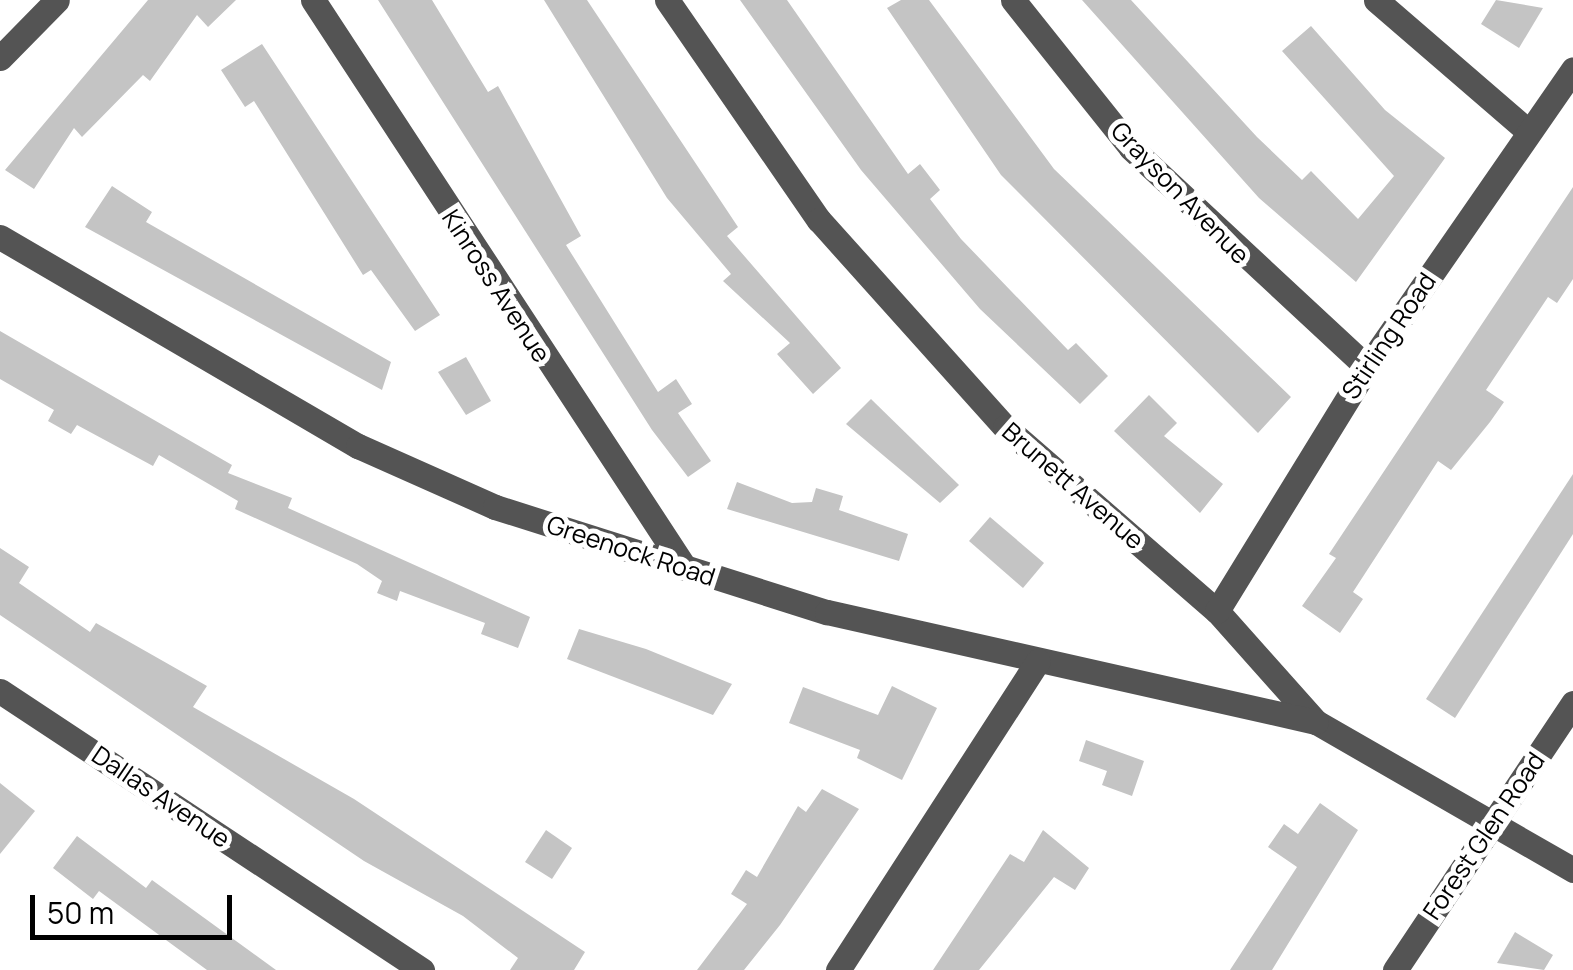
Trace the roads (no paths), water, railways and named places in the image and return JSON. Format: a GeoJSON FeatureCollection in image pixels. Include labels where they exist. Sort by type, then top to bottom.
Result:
{"type":"FeatureCollection","features":[{"type":"Feature","properties":{"kind":"street"},"geometry":{"type":"LineString","coordinates":[[0,58],[57,0]]}},
{"type":"Feature","properties":{"kind":"street","name":"Kinross Avenue"},"geometry":{"type":"LineString","coordinates":[[313,0],[684,568]]}},
{"type":"Feature","properties":{"kind":"street","name":"Brunett Avenue"},"geometry":{"type":"LineString","coordinates":[[667,0],[818,220],[909,329],[1005,426],[1216,611],[1316,722],[1490,826],[1573,870]]}},
{"type":"Feature","properties":{"kind":"street","name":"Grayson Avenue"},"geometry":{"type":"LineString","coordinates":[[1013,0],[1131,148],[1367,368]]}},
{"type":"Feature","properties":{"kind":"street"},"geometry":{"type":"LineString","coordinates":[[1376,0],[1528,132]]}},
{"type":"Feature","properties":{"kind":"street","name":"Stirling Road"},"geometry":{"type":"LineString","coordinates":[[1216,611],[1367,368],[1573,69]]}},
{"type":"Feature","properties":{"kind":"street","name":"Greenock Road"},"geometry":{"type":"LineString","coordinates":[[0,237],[358,446],[496,508],[684,568],[1038,661],[1316,722]]}},
{"type":"Feature","properties":{"kind":"street"},"geometry":{"type":"LineString","coordinates":[[838,970],[1038,661]]}},
{"type":"Feature","properties":{"kind":"street","name":"Dallas Avenue"},"geometry":{"type":"LineString","coordinates":[[0,690],[422,970]]}},
{"type":"Feature","properties":{"kind":"street","name":"Forest Glen Road"},"geometry":{"type":"LineString","coordinates":[[1395,970],[1573,703]]}}]}
